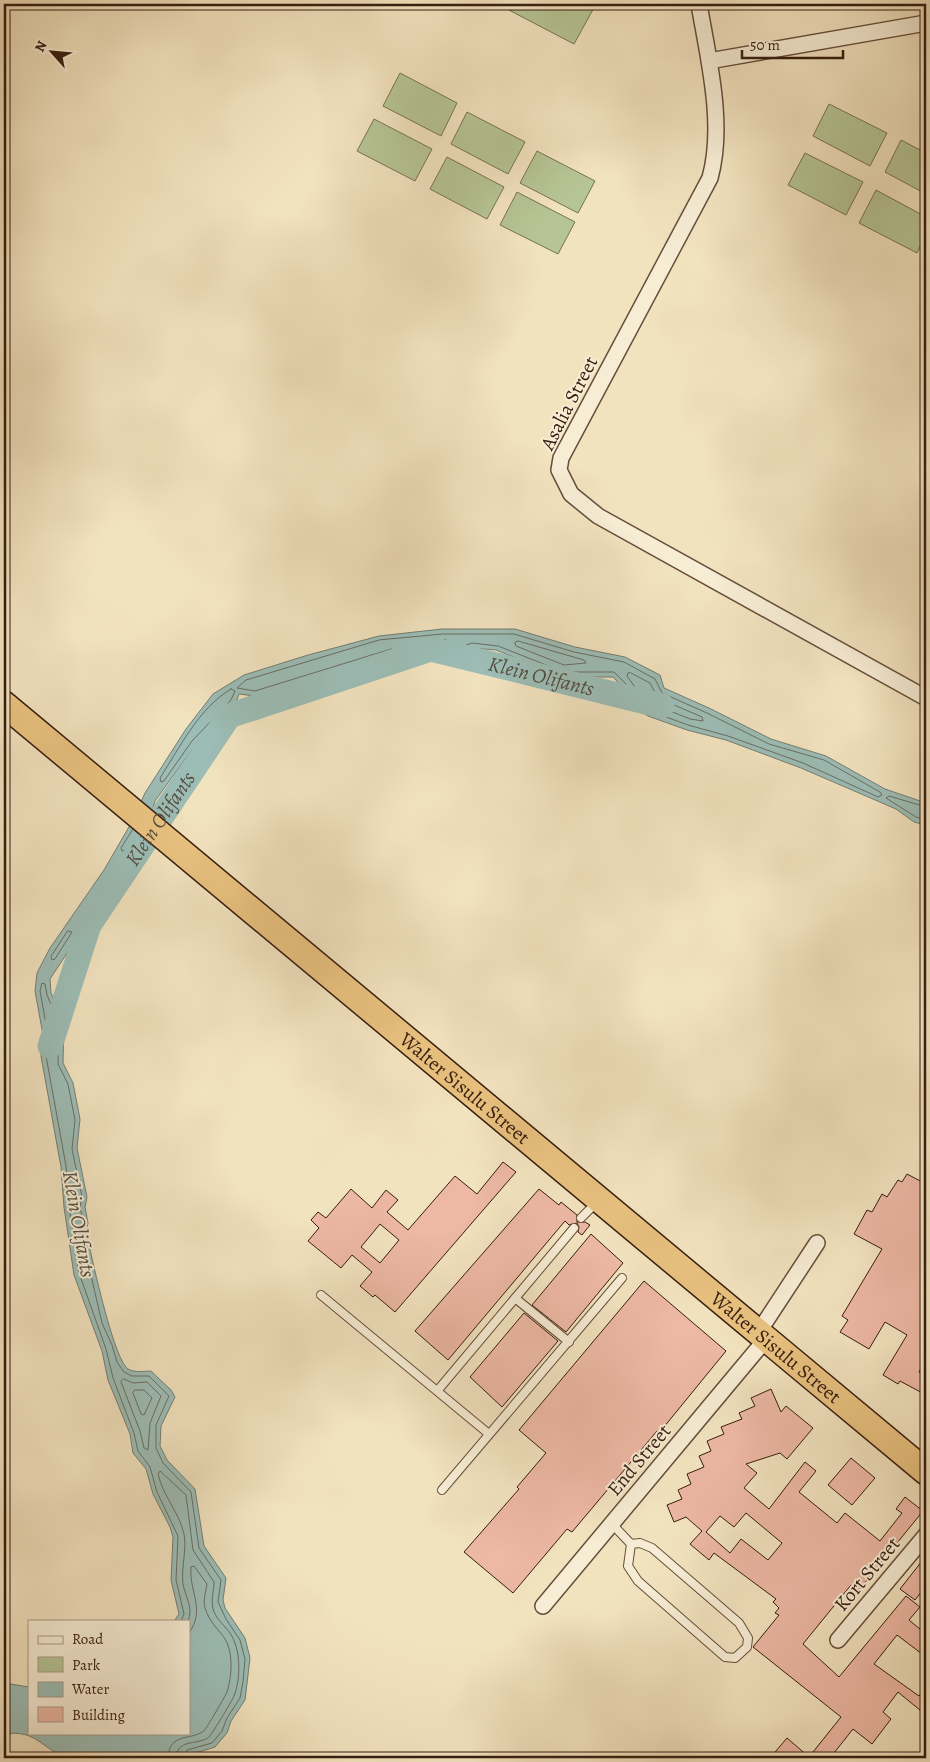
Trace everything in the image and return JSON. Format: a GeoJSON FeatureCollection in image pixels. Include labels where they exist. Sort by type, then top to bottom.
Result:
{"type":"FeatureCollection","features":[{"type":"Feature","properties":{"kind":"highway","name":"Walter Sisulu Street"},"geometry":{"type":"LineString","coordinates":[[4,704],[926,1472]]}},
{"type":"Feature","properties":{"kind":"street","name":"Asalia Street"},"geometry":{"type":"LineString","coordinates":[[699,4],[709,61],[716,128],[716,156],[710,178],[578,425],[561,458],[559,470],[571,494],[598,516],[926,698]]}},
{"type":"Feature","properties":{"kind":"street"},"geometry":{"type":"LineString","coordinates":[[709,61],[926,23]]}},
{"type":"Feature","properties":{"kind":"street","name":"End Street"},"geometry":{"type":"LineString","coordinates":[[543,1606],[612,1524],[762,1336],[817,1243]]}},
{"type":"Feature","properties":{"kind":"street","name":"Kort Street"},"geometry":{"type":"LineString","coordinates":[[838,1640],[926,1535]]}},
{"type":"Feature","properties":{"kind":"lane"},"geometry":{"type":"LineString","coordinates":[[581,1218],[599,1200]]}},
{"type":"Feature","properties":{"kind":"lane"},"geometry":{"type":"LineString","coordinates":[[438,1390],[574,1228]]}},
{"type":"Feature","properties":{"kind":"lane"},"geometry":{"type":"LineString","coordinates":[[442,1490],[622,1278]]}},
{"type":"Feature","properties":{"kind":"lane"},"geometry":{"type":"LineString","coordinates":[[321,1295],[489,1434]]}},
{"type":"Feature","properties":{"kind":"lane"},"geometry":{"type":"LineString","coordinates":[[515,1298],[569,1342]]}},
{"type":"Feature","properties":{"kind":"lane"},"geometry":{"type":"LineString","coordinates":[[612,1524],[631,1544]]}},
{"type":"Feature","properties":{"kind":"lane"},"geometry":{"type":"LineString","coordinates":[[640,1543],[652,1548],[739,1623],[748,1638],[743,1653],[736,1658],[725,1657],[638,1580],[628,1566],[631,1544],[640,1543]]}},
{"type":"Feature","properties":{"kind":"green space"},"geometry":{"type":"Polygon","coordinates":[[[510,4],[596,4],[574,44],[507,9],[510,4]]]}},
{"type":"Feature","properties":{"kind":"green space"},"geometry":{"type":"Polygon","coordinates":[[[400,73],[457,103],[441,136],[383,106],[400,73]]]}},
{"type":"Feature","properties":{"kind":"green space"},"geometry":{"type":"Polygon","coordinates":[[[829,104],[887,133],[870,166],[813,136],[829,104]]]}},
{"type":"Feature","properties":{"kind":"green space"},"geometry":{"type":"Polygon","coordinates":[[[467,112],[525,142],[508,174],[451,144],[467,112]]]}},
{"type":"Feature","properties":{"kind":"green space"},"geometry":{"type":"Polygon","coordinates":[[[374,119],[432,149],[415,181],[357,151],[374,119]]]}},
{"type":"Feature","properties":{"kind":"green space"},"geometry":{"type":"Polygon","coordinates":[[[901,140],[926,153],[926,194],[885,172],[901,140]]]}},
{"type":"Feature","properties":{"kind":"green space"},"geometry":{"type":"Polygon","coordinates":[[[537,151],[595,181],[578,213],[520,183],[537,151]]]}},
{"type":"Feature","properties":{"kind":"green space"},"geometry":{"type":"Polygon","coordinates":[[[805,153],[863,182],[846,215],[788,185],[805,153]]]}},
{"type":"Feature","properties":{"kind":"green space"},"geometry":{"type":"Polygon","coordinates":[[[447,157],[504,187],[487,219],[430,189],[447,157]]]}},
{"type":"Feature","properties":{"kind":"green space"},"geometry":{"type":"Polygon","coordinates":[[[876,190],[926,217],[926,234],[917,253],[859,223],[876,190]]]}},
{"type":"Feature","properties":{"kind":"green space"},"geometry":{"type":"Polygon","coordinates":[[[517,192],[575,222],[558,254],[500,225],[517,192]]]}},
{"type":"Feature","properties":{"kind":"water"},"geometry":{"type":"Polygon","coordinates":[[[442,629],[515,629],[575,647],[625,657],[660,675],[664,688],[771,739],[826,756],[885,789],[926,803],[926,825],[914,822],[896,809],[801,768],[726,740],[687,730],[648,716],[636,709],[625,690],[613,677],[563,677],[496,650],[473,648],[441,659],[420,659],[393,654],[255,696],[239,694],[236,703],[196,744],[155,801],[146,831],[87,915],[75,941],[50,979],[51,993],[64,1022],[63,1063],[73,1083],[80,1119],[77,1148],[87,1197],[85,1207],[88,1223],[86,1231],[103,1305],[116,1346],[122,1361],[128,1369],[151,1371],[171,1390],[175,1397],[161,1426],[160,1446],[167,1460],[195,1489],[204,1546],[226,1578],[223,1600],[225,1608],[245,1638],[250,1658],[245,1700],[231,1721],[227,1733],[215,1747],[185,1758],[69,1758],[32,1737],[15,1733],[4,1734],[4,1683],[28,1687],[28,1734],[190,1734],[190,1620],[175,1620],[179,1614],[171,1580],[173,1537],[153,1494],[146,1469],[133,1453],[130,1434],[108,1380],[102,1351],[74,1275],[64,1207],[61,1167],[41,1056],[43,1035],[35,991],[37,973],[50,948],[104,870],[133,820],[145,793],[186,729],[213,694],[244,675],[379,636],[442,629]]]}},
{"type":"Feature","properties":{"kind":"building"},"geometry":{"type":"Polygon","coordinates":[[[503,1162],[516,1172],[395,1312],[375,1295],[373,1297],[360,1286],[372,1272],[352,1255],[341,1268],[308,1241],[319,1228],[311,1220],[318,1212],[326,1218],[351,1189],[372,1208],[386,1190],[398,1200],[387,1212],[408,1230],[455,1176],[477,1194],[503,1162]],[[380,1224],[361,1247],[380,1263],[399,1240],[380,1224]]]}},
{"type":"Feature","properties":{"kind":"building"},"geometry":{"type":"Polygon","coordinates":[[[907,1174],[926,1184],[926,1359],[919,1372],[926,1376],[926,1395],[900,1381],[898,1384],[883,1375],[907,1335],[885,1322],[869,1349],[840,1332],[848,1320],[842,1316],[882,1249],[854,1234],[867,1210],[872,1212],[882,1194],[887,1197],[898,1180],[902,1182],[907,1174]]]}},
{"type":"Feature","properties":{"kind":"building"},"geometry":{"type":"Polygon","coordinates":[[[539,1189],[559,1205],[561,1202],[577,1215],[577,1222],[585,1222],[590,1225],[582,1235],[578,1232],[579,1227],[577,1223],[569,1225],[565,1221],[448,1360],[415,1331],[539,1189]]]}},
{"type":"Feature","properties":{"kind":"building"},"geometry":{"type":"Polygon","coordinates":[[[591,1234],[623,1263],[566,1332],[532,1305],[591,1234]]]}},
{"type":"Feature","properties":{"kind":"building"},"geometry":{"type":"Polygon","coordinates":[[[644,1281],[726,1351],[659,1433],[657,1431],[572,1532],[567,1529],[513,1593],[464,1552],[519,1489],[517,1487],[546,1453],[519,1430],[644,1281]]]}},
{"type":"Feature","properties":{"kind":"building"},"geometry":{"type":"Polygon","coordinates":[[[524,1313],[558,1341],[502,1407],[470,1377],[524,1313]]]}},
{"type":"Feature","properties":{"kind":"building"},"geometry":{"type":"Polygon","coordinates":[[[771,1389],[781,1412],[786,1406],[813,1428],[787,1459],[780,1453],[746,1464],[757,1473],[744,1488],[769,1509],[805,1462],[816,1471],[799,1492],[837,1523],[845,1513],[880,1541],[902,1513],[896,1509],[905,1497],[923,1511],[858,1591],[851,1585],[803,1644],[839,1677],[906,1596],[920,1607],[909,1620],[926,1634],[926,1657],[897,1635],[874,1664],[919,1696],[926,1687],[926,1715],[898,1692],[883,1712],[891,1719],[872,1744],[853,1729],[830,1758],[770,1758],[787,1738],[809,1757],[841,1717],[753,1647],[779,1615],[775,1613],[779,1608],[773,1602],[776,1599],[714,1553],[709,1560],[690,1544],[702,1531],[686,1517],[674,1522],[667,1505],[682,1499],[678,1490],[691,1484],[687,1474],[704,1467],[699,1456],[711,1451],[707,1441],[724,1434],[721,1427],[742,1419],[739,1413],[755,1406],[751,1398],[771,1389]],[[746,1513],[734,1527],[720,1516],[706,1532],[730,1553],[741,1539],[768,1560],[782,1543],[746,1513]]]}},
{"type":"Feature","properties":{"kind":"building"},"geometry":{"type":"Polygon","coordinates":[[[851,1458],[875,1478],[852,1505],[828,1485],[851,1458]]]}},
{"type":"Feature","properties":{"kind":"building"},"geometry":{"type":"Polygon","coordinates":[[[926,1556],[926,1586],[915,1600],[900,1589],[926,1556]]]}},
{"type":"Feature","properties":{"kind":"waterway","name":"Klein Olifants"},"geometry":{"type":"LineString","coordinates":[[50,1046],[89,925],[229,716],[431,649],[662,706]]}}]}
